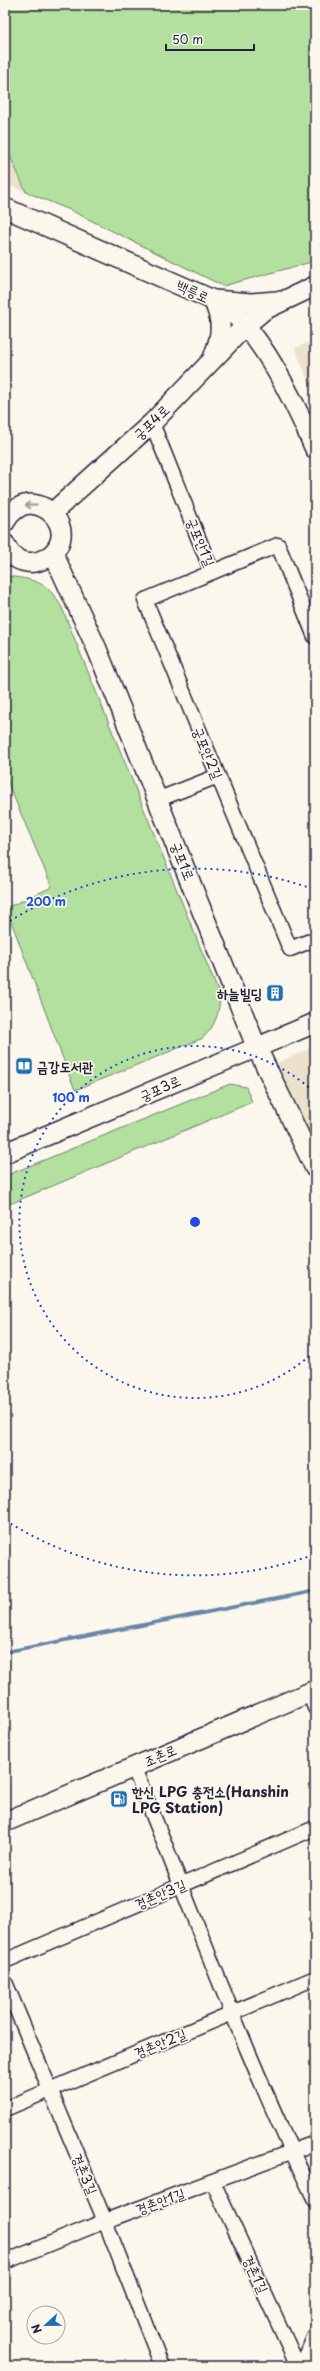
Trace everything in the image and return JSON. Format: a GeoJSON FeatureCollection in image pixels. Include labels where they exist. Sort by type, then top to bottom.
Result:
{"type":"FeatureCollection","features":[{"type":"Feature","properties":{"kind":"street","name":"백릉로"},"geometry":{"type":"LineString","coordinates":[[5,208],[213,300],[237,318],[257,341],[294,404],[315,449]]}},
{"type":"Feature","properties":{"kind":"street"},"geometry":{"type":"LineString","coordinates":[[213,300],[267,303],[280,302],[315,286]]}},
{"type":"Feature","properties":{"kind":"street"},"geometry":{"type":"LineString","coordinates":[[212,360],[221,338],[220,313],[213,300]]}},
{"type":"Feature","properties":{"kind":"street"},"geometry":{"type":"LineString","coordinates":[[280,302],[269,314],[265,334],[294,404]]}},
{"type":"Feature","properties":{"kind":"street","name":"궁포4로"},"geometry":{"type":"LineString","coordinates":[[52,513],[152,423],[245,326],[264,310],[280,302]]}},
{"type":"Feature","properties":{"kind":"street"},"geometry":{"type":"LineString","coordinates":[[212,360],[241,347],[254,349],[267,358]]}},
{"type":"Feature","properties":{"kind":"street","name":"궁포안1길"},"geometry":{"type":"LineString","coordinates":[[152,423],[212,572],[278,545],[315,637]]}},
{"type":"Feature","properties":{"kind":"street"},"geometry":{"type":"LineString","coordinates":[[6,518],[13,510],[29,504],[46,508],[52,513],[60,528],[58,546],[46,559],[29,563],[13,556],[6,548]]}},
{"type":"Feature","properties":{"kind":"street","name":"궁포1로"},"geometry":{"type":"LineString","coordinates":[[53,553],[97,650],[256,1046],[315,1168]]}},
{"type":"Feature","properties":{"kind":"street","name":"궁포안2길"},"geometry":{"type":"LineString","coordinates":[[212,572],[145,600],[290,950],[315,939]]}},
{"type":"Feature","properties":{"kind":"street"},"geometry":{"type":"LineString","coordinates":[[158,799],[218,776]]}},
{"type":"Feature","properties":{"kind":"street","name":"궁포3로"},"geometry":{"type":"LineString","coordinates":[[5,1154],[256,1046],[315,1023]]}},
{"type":"Feature","properties":{"kind":"street","name":"조촌로"},"geometry":{"type":"LineString","coordinates":[[5,1822],[133,1766],[313,1697]]}},
{"type":"Feature","properties":{"kind":"street"},"geometry":{"type":"LineString","coordinates":[[133,1766],[182,1884],[232,2013],[292,2153],[315,2200]]}},
{"type":"Feature","properties":{"kind":"street","name":"경촌안3길"},"geometry":{"type":"LineString","coordinates":[[5,1961],[315,1828]]}},
{"type":"Feature","properties":{"kind":"street","name":"경촌안2길"},"geometry":{"type":"LineString","coordinates":[[5,2109],[315,1978]]}},
{"type":"Feature","properties":{"kind":"street","name":"경촌3길"},"geometry":{"type":"LineString","coordinates":[[5,1982],[105,2221],[162,2366]]}},
{"type":"Feature","properties":{"kind":"street","name":"경촌안1길"},"geometry":{"type":"LineString","coordinates":[[5,2262],[105,2221],[292,2153],[315,2143]]}},
{"type":"Feature","properties":{"kind":"street","name":"경촌1길"},"geometry":{"type":"LineString","coordinates":[[213,2182],[298,2366]]}},
{"type":"Feature","properties":{"kind":"street"},"geometry":{"type":"LineString","coordinates":[[302,2366],[315,2335]]}},
{"type":"Feature","properties":{"kind":"street"},"geometry":{"type":"LineString","coordinates":[[309,2366],[315,2363]]}},
{"type":"Feature","properties":{"kind":"shaded area"},"geometry":{"type":"Polygon","coordinates":[[[5,144],[26,192],[5,183],[5,144]]]}},
{"type":"Feature","properties":{"kind":"shaded area"},"geometry":{"type":"Polygon","coordinates":[[[315,340],[315,397],[295,348],[315,340]]]}},
{"type":"Feature","properties":{"kind":"shaded area"},"geometry":{"type":"Polygon","coordinates":[[[315,1046],[315,1149],[275,1064],[315,1046]]]}},
{"type":"Feature","properties":{"kind":"green space"},"geometry":{"type":"Polygon","coordinates":[[[5,5],[315,5],[315,261],[223,286],[70,210],[26,192],[5,144],[5,5]]]}},
{"type":"Feature","properties":{"kind":"green space"},"geometry":{"type":"Polygon","coordinates":[[[5,576],[24,578],[39,583],[51,592],[62,608],[220,996],[219,1008],[214,1023],[203,1038],[75,1090],[6,908],[52,887],[5,776],[5,576]]]}},
{"type":"Feature","properties":{"kind":"green space"},"geometry":{"type":"Polygon","coordinates":[[[230,1084],[246,1087],[252,1102],[5,1206],[5,1176],[230,1084]]]}},
{"type":"Feature","properties":{"kind":"waterway"},"geometry":{"type":"LineString","coordinates":[[5,1652],[315,1591]]}},
{"type":"Feature","properties":{"kind":"place","name":"하늘빌딩"},"geometry":{"type":"Point","coordinates":[275,993]}},
{"type":"Feature","properties":{"kind":"place","name":"금강도서관"},"geometry":{"type":"Point","coordinates":[24,1066]}},
{"type":"Feature","properties":{"kind":"place","name":"한신 LPG 충전소(Hanshin LPG Station)"},"geometry":{"type":"Point","coordinates":[119,1799]}}]}
